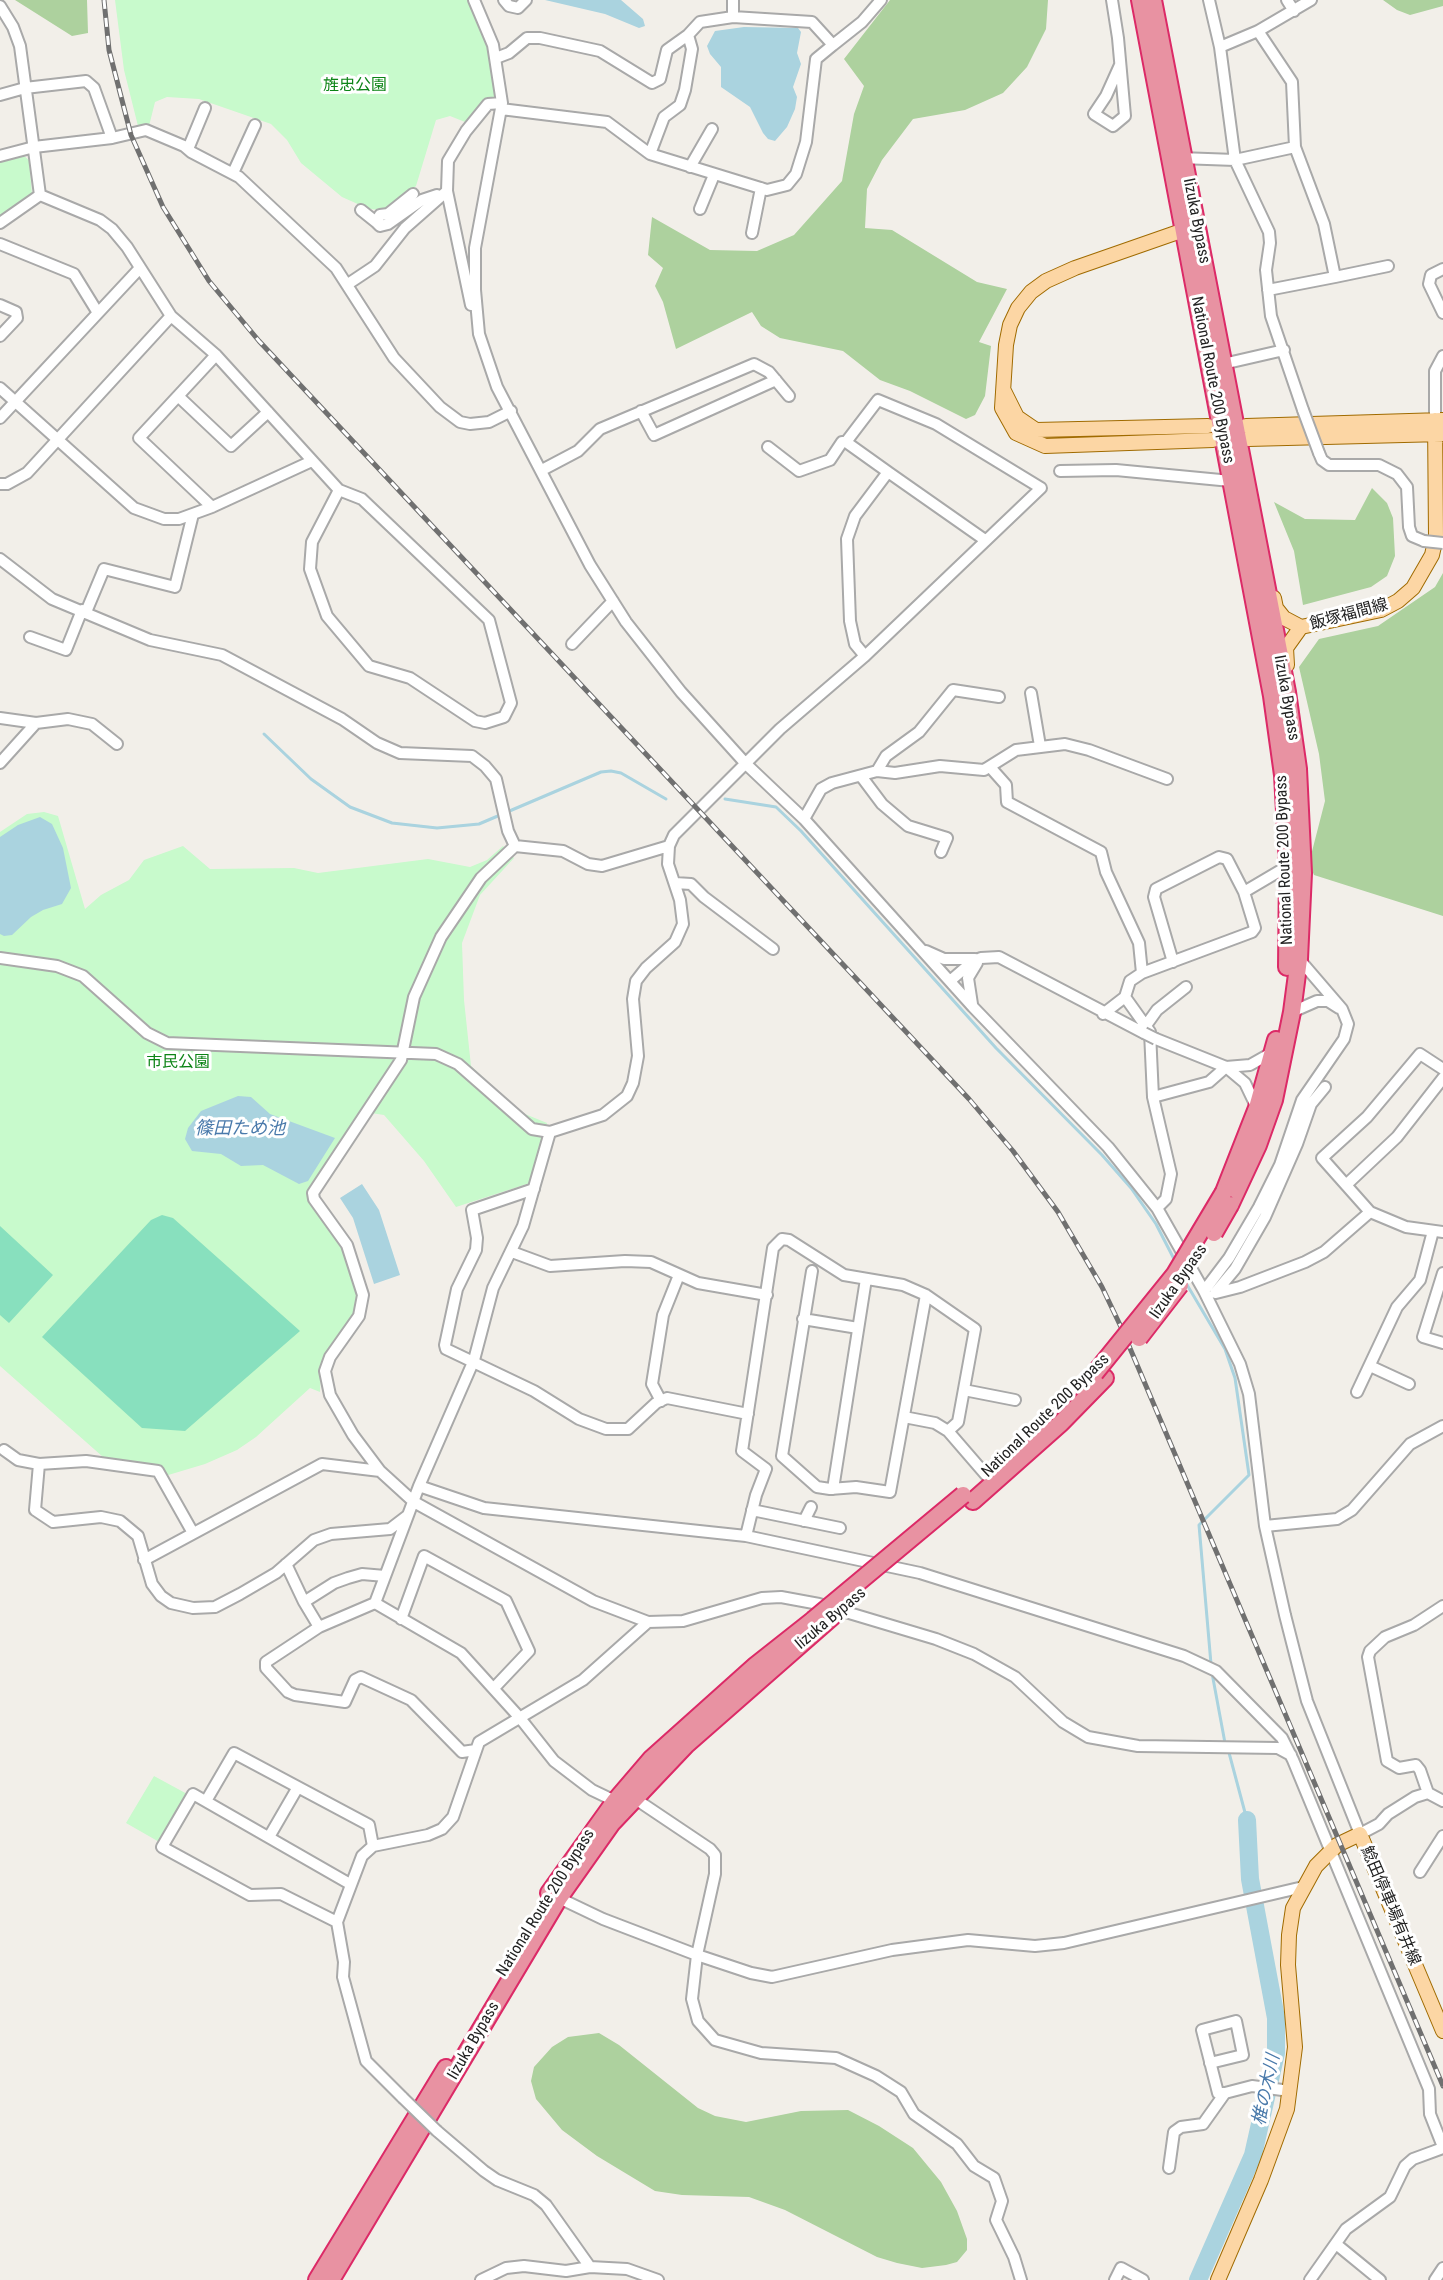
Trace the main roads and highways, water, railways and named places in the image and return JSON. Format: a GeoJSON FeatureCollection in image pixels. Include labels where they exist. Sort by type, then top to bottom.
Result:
{"type":"FeatureCollection","features":[{"type":"Feature","properties":{"kind":"highway","name":"National Route 200 Bypass"},"geometry":{"type":"LineString","coordinates":[[317,2280],[550,1892],[615,1801],[651,1760],[691,1723],[813,1620],[968,1498],[986,1475],[1100,1376],[1227,1199],[1273,1052],[1288,959],[1288,866],[1282,775],[1272,696],[1184,230],[1177,158],[1140,0]]}},
{"type":"Feature","properties":{"kind":"highway","name":"Iizuka Bypass"},"geometry":{"type":"LineString","coordinates":[[1153,0],[1177,158],[1223,364],[1287,692],[1294,739],[1303,873],[1299,959],[1292,1012],[1274,1100],[1258,1145],[1227,1199]]}},
{"type":"Feature","properties":{"kind":"highway","name":"Iizuka Bypass"},"geometry":{"type":"LineString","coordinates":[[332,2280],[559,1898],[612,1823],[686,1745],[968,1498],[1061,1422],[1100,1376]]}},
{"type":"Feature","properties":{"kind":"main road"},"geometry":{"type":"LineString","coordinates":[[1184,230],[1074,268],[1046,281],[1031,292],[1018,308],[1010,325],[1006,345],[1002,408],[1007,422],[1016,433],[1045,446],[1211,433]]}},
{"type":"Feature","properties":{"kind":"main road"},"geometry":{"type":"LineString","coordinates":[[1439,420],[1247,433],[1440,434]]}},
{"type":"Feature","properties":{"kind":"main road","name":"飯塚福間線"},"geometry":{"type":"LineString","coordinates":[[1300,627],[1382,609],[1398,601],[1413,588],[1432,555],[1436,537],[1439,420]]}},
{"type":"Feature","properties":{"kind":"main road"},"geometry":{"type":"LineString","coordinates":[[1254,524],[1267,558],[1276,608],[1284,618],[1300,627],[1292,637],[1286,658],[1298,730],[1294,739]]}},
{"type":"Feature","properties":{"kind":"main road","name":"鯰田停車場有井線"},"geometry":{"type":"LineString","coordinates":[[1218,2280],[1281,2128],[1290,2091],[1295,2047],[1288,1965],[1288,1935],[1293,1908],[1303,1887],[1332,1849],[1360,1834],[1443,2031]]}},
{"type":"Feature","properties":{"kind":"water"},"geometry":{"type":"Polygon","coordinates":[[[545,0],[621,0],[643,19],[645,26],[639,28],[605,14],[545,0]]]}},
{"type":"Feature","properties":{"kind":"water"},"geometry":{"type":"Polygon","coordinates":[[[744,27],[798,28],[801,32],[797,53],[801,64],[793,87],[797,97],[795,109],[787,127],[775,141],[768,139],[763,133],[750,107],[721,87],[721,67],[710,54],[707,46],[715,31],[744,27]]]}},
{"type":"Feature","properties":{"kind":"water"},"geometry":{"type":"Polygon","coordinates":[[[40,817],[52,824],[63,848],[71,888],[62,904],[43,910],[31,917],[12,935],[4,936],[0,934],[0,837],[18,825],[40,817]]]}},
{"type":"Feature","properties":{"kind":"water","name":"篠田ため池"},"geometry":{"type":"Polygon","coordinates":[[[238,1096],[251,1097],[270,1114],[335,1138],[308,1181],[299,1184],[263,1165],[241,1166],[221,1154],[192,1151],[185,1139],[188,1128],[201,1111],[238,1096]]]}},
{"type":"Feature","properties":{"kind":"water"},"geometry":{"type":"Polygon","coordinates":[[[362,1184],[379,1210],[400,1275],[374,1284],[353,1218],[340,1198],[362,1184]]]}},
{"type":"Feature","properties":{"kind":"waterway"},"geometry":{"type":"LineString","coordinates":[[264,734],[311,779],[350,807],[392,823],[437,828],[479,824],[601,772],[611,771],[621,773],[666,799]]}},
{"type":"Feature","properties":{"kind":"waterway"},"geometry":{"type":"LineString","coordinates":[[725,799],[776,807],[801,831],[996,1048],[1102,1155],[1131,1188],[1156,1224],[1175,1261]]}},
{"type":"Feature","properties":{"kind":"waterway"},"geometry":{"type":"LineString","coordinates":[[1186,1283],[1225,1349],[1235,1378],[1249,1475],[1199,1525],[1211,1664]]}},
{"type":"Feature","properties":{"kind":"waterway"},"geometry":{"type":"LineString","coordinates":[[1212,1673],[1225,1743]]}},
{"type":"Feature","properties":{"kind":"waterway"},"geometry":{"type":"LineString","coordinates":[[1228,1749],[1247,1820]]}},
{"type":"Feature","properties":{"kind":"waterway","name":"椎の木川"},"geometry":{"type":"LineString","coordinates":[[1198,2280],[1253,2155],[1276,2053],[1276,2018],[1250,1879],[1247,1820]]}},
{"type":"Feature","properties":{"kind":"railway"},"geometry":{"type":"LineString","coordinates":[[104,0],[109,50],[131,135],[163,207],[209,281],[259,341],[969,1099],[1013,1151],[1058,1212],[1102,1287],[1121,1327],[1443,2086]]}},
{"type":"Feature","properties":{"kind":"park label","name":"旌忠公園"},"geometry":{"type":"Point","coordinates":[355,86]}},
{"type":"Feature","properties":{"kind":"park label","name":"市民公園"},"geometry":{"type":"Point","coordinates":[178,1063]}}]}
